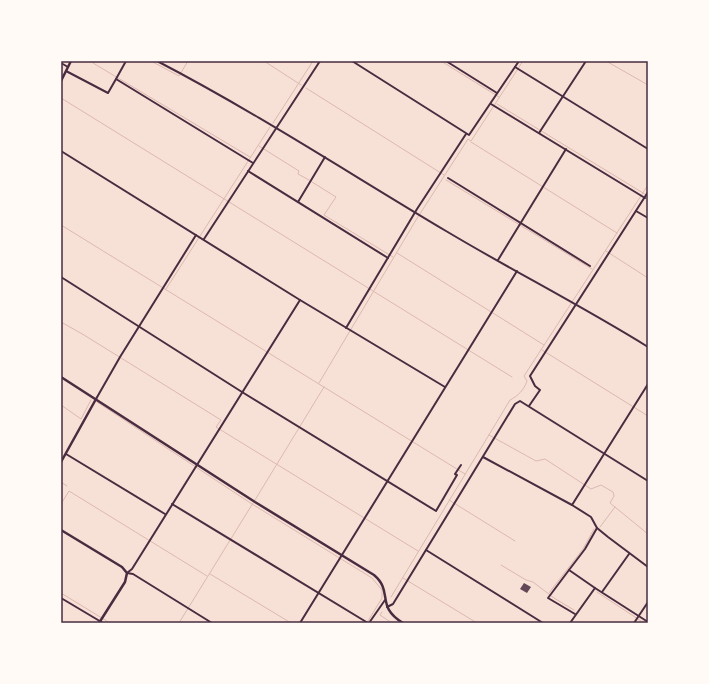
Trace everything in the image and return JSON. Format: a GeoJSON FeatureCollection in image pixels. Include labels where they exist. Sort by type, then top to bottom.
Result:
{"type":"FeatureCollection","features":[{"type":"Feature","properties":{"kind":"street"},"geometry":{"type":"LineString","coordinates":[[61,81],[71,61]]}},
{"type":"Feature","properties":{"kind":"street"},"geometry":{"type":"LineString","coordinates":[[66,71],[108,93],[126,61]]}},
{"type":"Feature","properties":{"kind":"street"},"geometry":{"type":"LineString","coordinates":[[157,61],[181,73],[277,128],[419,215],[574,302],[648,347]]}},
{"type":"Feature","properties":{"kind":"street"},"geometry":{"type":"LineString","coordinates":[[204,239],[320,61]]}},
{"type":"Feature","properties":{"kind":"street"},"geometry":{"type":"LineString","coordinates":[[352,61],[466,134],[470,135],[517,68],[519,61]]}},
{"type":"Feature","properties":{"kind":"street"},"geometry":{"type":"LineString","coordinates":[[446,61],[497,95]]}},
{"type":"Feature","properties":{"kind":"street"},"geometry":{"type":"LineString","coordinates":[[540,131],[586,61]]}},
{"type":"Feature","properties":{"kind":"street"},"geometry":{"type":"LineString","coordinates":[[61,63],[68,67]]}},
{"type":"Feature","properties":{"kind":"street"},"geometry":{"type":"LineString","coordinates":[[517,68],[648,149]]}},
{"type":"Feature","properties":{"kind":"street"},"geometry":{"type":"LineString","coordinates":[[117,78],[253,163]]}},
{"type":"Feature","properties":{"kind":"street"},"geometry":{"type":"LineString","coordinates":[[491,104],[540,131],[566,149],[645,195],[609,253],[574,302],[530,376],[535,386],[540,390],[529,406]]}},
{"type":"Feature","properties":{"kind":"street"},"geometry":{"type":"LineString","coordinates":[[349,329],[370,288],[389,256],[466,134]]}},
{"type":"Feature","properties":{"kind":"street"},"geometry":{"type":"LineString","coordinates":[[498,260],[566,149]]}},
{"type":"Feature","properties":{"kind":"street"},"geometry":{"type":"LineString","coordinates":[[61,150],[300,300],[445,388]]}},
{"type":"Feature","properties":{"kind":"street"},"geometry":{"type":"LineString","coordinates":[[298,202],[325,157]]}},
{"type":"Feature","properties":{"kind":"street"},"geometry":{"type":"LineString","coordinates":[[248,171],[389,256]]}},
{"type":"Feature","properties":{"kind":"street"},"geometry":{"type":"LineString","coordinates":[[448,178],[590,266]]}},
{"type":"Feature","properties":{"kind":"street"},"geometry":{"type":"LineString","coordinates":[[636,211],[648,218]]}},
{"type":"Feature","properties":{"kind":"street"},"geometry":{"type":"LineString","coordinates":[[61,462],[119,358],[197,235]]}},
{"type":"Feature","properties":{"kind":"street"},"geometry":{"type":"LineString","coordinates":[[300,623],[517,271]]}},
{"type":"Feature","properties":{"kind":"street"},"geometry":{"type":"LineString","coordinates":[[61,277],[242,392],[436,511],[457,475],[455,474],[459,468]]}},
{"type":"Feature","properties":{"kind":"street"},"geometry":{"type":"LineString","coordinates":[[61,598],[101,621],[126,582],[127,573],[132,569],[300,300]]}},
{"type":"Feature","properties":{"kind":"street"},"geometry":{"type":"LineString","coordinates":[[61,376],[196,466],[379,580],[384,589],[386,604],[394,616],[403,623]]}},
{"type":"Feature","properties":{"kind":"street"},"geometry":{"type":"LineString","coordinates":[[572,505],[648,384]]}},
{"type":"Feature","properties":{"kind":"street"},"geometry":{"type":"LineString","coordinates":[[172,504],[368,623],[386,604],[393,604],[515,404],[520,401],[648,481]]}},
{"type":"Feature","properties":{"kind":"street"},"geometry":{"type":"LineString","coordinates":[[66,454],[166,515]]}},
{"type":"Feature","properties":{"kind":"street"},"geometry":{"type":"LineString","coordinates":[[483,457],[572,505],[591,517],[597,528],[629,554],[648,567]]}},
{"type":"Feature","properties":{"kind":"street"},"geometry":{"type":"LineString","coordinates":[[575,614],[548,598],[585,549],[597,528]]}},
{"type":"Feature","properties":{"kind":"street"},"geometry":{"type":"LineString","coordinates":[[61,530],[122,567],[127,573],[133,574],[212,623]]}},
{"type":"Feature","properties":{"kind":"street"},"geometry":{"type":"LineString","coordinates":[[426,550],[543,623]]}},
{"type":"Feature","properties":{"kind":"street"},"geometry":{"type":"LineString","coordinates":[[602,592],[629,554]]}},
{"type":"Feature","properties":{"kind":"street"},"geometry":{"type":"LineString","coordinates":[[569,570],[638,618],[648,622]]}},
{"type":"Feature","properties":{"kind":"street"},"geometry":{"type":"LineString","coordinates":[[570,623],[595,588]]}},
{"type":"Feature","properties":{"kind":"street"},"geometry":{"type":"LineString","coordinates":[[634,623],[648,602]]}},
{"type":"Feature","properties":{"kind":"building"},"geometry":{"type":"Polygon","coordinates":[[[524,583],[531,587],[527,593],[520,589],[524,583]]]}},
{"type":"Feature","properties":{"kind":"waterway"},"geometry":{"type":"LineString","coordinates":[[94,61],[93,63],[250,157]]}},
{"type":"Feature","properties":{"kind":"waterway"},"geometry":{"type":"LineString","coordinates":[[151,61],[179,76],[188,61]]}},
{"type":"Feature","properties":{"kind":"waterway"},"geometry":{"type":"LineString","coordinates":[[264,61],[301,85]]}},
{"type":"Feature","properties":{"kind":"waterway"},"geometry":{"type":"LineString","coordinates":[[273,123],[313,61]]}},
{"type":"Feature","properties":{"kind":"waterway"},"geometry":{"type":"LineString","coordinates":[[441,61],[499,97]]}},
{"type":"Feature","properties":{"kind":"waterway"},"geometry":{"type":"LineString","coordinates":[[319,383],[416,220],[468,139],[471,141],[523,61]]}},
{"type":"Feature","properties":{"kind":"waterway"},"geometry":{"type":"LineString","coordinates":[[606,61],[648,85]]}},
{"type":"Feature","properties":{"kind":"waterway"},"geometry":{"type":"LineString","coordinates":[[61,66],[63,67],[61,71]]}},
{"type":"Feature","properties":{"kind":"waterway"},"geometry":{"type":"LineString","coordinates":[[306,88],[444,175]]}},
{"type":"Feature","properties":{"kind":"waterway"},"geometry":{"type":"LineString","coordinates":[[61,98],[512,377]]}},
{"type":"Feature","properties":{"kind":"waterway"},"geometry":{"type":"LineString","coordinates":[[497,104],[648,196]]}},
{"type":"Feature","properties":{"kind":"waterway"},"geometry":{"type":"LineString","coordinates":[[166,289],[270,127]]}},
{"type":"Feature","properties":{"kind":"waterway"},"geometry":{"type":"LineString","coordinates":[[471,142],[617,233]]}},
{"type":"Feature","properties":{"kind":"waterway"},"geometry":{"type":"LineString","coordinates":[[259,146],[299,171],[298,174],[309,180]]}},
{"type":"Feature","properties":{"kind":"waterway"},"geometry":{"type":"LineString","coordinates":[[446,180],[592,269]]}},
{"type":"Feature","properties":{"kind":"waterway"},"geometry":{"type":"LineString","coordinates":[[312,182],[336,197],[324,215],[393,257]]}},
{"type":"Feature","properties":{"kind":"waterway"},"geometry":{"type":"LineString","coordinates":[[391,597],[510,400],[518,395],[524,387],[527,381],[524,376],[648,185]]}},
{"type":"Feature","properties":{"kind":"waterway"},"geometry":{"type":"LineString","coordinates":[[61,225],[465,474]]}},
{"type":"Feature","properties":{"kind":"waterway"},"geometry":{"type":"LineString","coordinates":[[606,251],[648,278]]}},
{"type":"Feature","properties":{"kind":"waterway"},"geometry":{"type":"LineString","coordinates":[[397,253],[544,345]]}},
{"type":"Feature","properties":{"kind":"waterway"},"geometry":{"type":"LineString","coordinates":[[61,322],[221,420],[216,427],[418,551]]}},
{"type":"Feature","properties":{"kind":"waterway"},"geometry":{"type":"LineString","coordinates":[[542,350],[648,416]]}},
{"type":"Feature","properties":{"kind":"waterway"},"geometry":{"type":"LineString","coordinates":[[255,500],[324,387]]}},
{"type":"Feature","properties":{"kind":"waterway"},"geometry":{"type":"LineString","coordinates":[[61,405],[81,419],[91,400]]}},
{"type":"Feature","properties":{"kind":"waterway"},"geometry":{"type":"LineString","coordinates":[[97,402],[252,504],[372,578],[382,590],[382,598],[368,621]]}},
{"type":"Feature","properties":{"kind":"waterway"},"geometry":{"type":"LineString","coordinates":[[489,435],[536,461],[545,459],[591,489],[601,485],[613,492],[614,496],[610,503],[648,534]]}},
{"type":"Feature","properties":{"kind":"waterway"},"geometry":{"type":"LineString","coordinates":[[61,482],[67,486]]}},
{"type":"Feature","properties":{"kind":"waterway"},"geometry":{"type":"LineString","coordinates":[[61,504],[69,491],[207,576]]}},
{"type":"Feature","properties":{"kind":"waterway"},"geometry":{"type":"LineString","coordinates":[[449,500],[515,541]]}},
{"type":"Feature","properties":{"kind":"waterway"},"geometry":{"type":"LineString","coordinates":[[179,623],[253,503]]}},
{"type":"Feature","properties":{"kind":"waterway"},"geometry":{"type":"LineString","coordinates":[[600,527],[615,507]]}},
{"type":"Feature","properties":{"kind":"waterway"},"geometry":{"type":"LineString","coordinates":[[549,593],[583,549],[594,529]]}},
{"type":"Feature","properties":{"kind":"waterway"},"geometry":{"type":"LineString","coordinates":[[501,565],[526,580],[533,582],[554,598],[574,610]]}},
{"type":"Feature","properties":{"kind":"waterway"},"geometry":{"type":"LineString","coordinates":[[210,574],[291,623]]}},
{"type":"Feature","properties":{"kind":"waterway"},"geometry":{"type":"LineString","coordinates":[[403,578],[477,623]]}},
{"type":"Feature","properties":{"kind":"waterway"},"geometry":{"type":"LineString","coordinates":[[597,592],[644,623]]}},
{"type":"Feature","properties":{"kind":"waterway"},"geometry":{"type":"LineString","coordinates":[[61,593],[110,623]]}},
{"type":"Feature","properties":{"kind":"waterway"},"geometry":{"type":"LineString","coordinates":[[382,612],[380,615],[392,623]]}}]}
